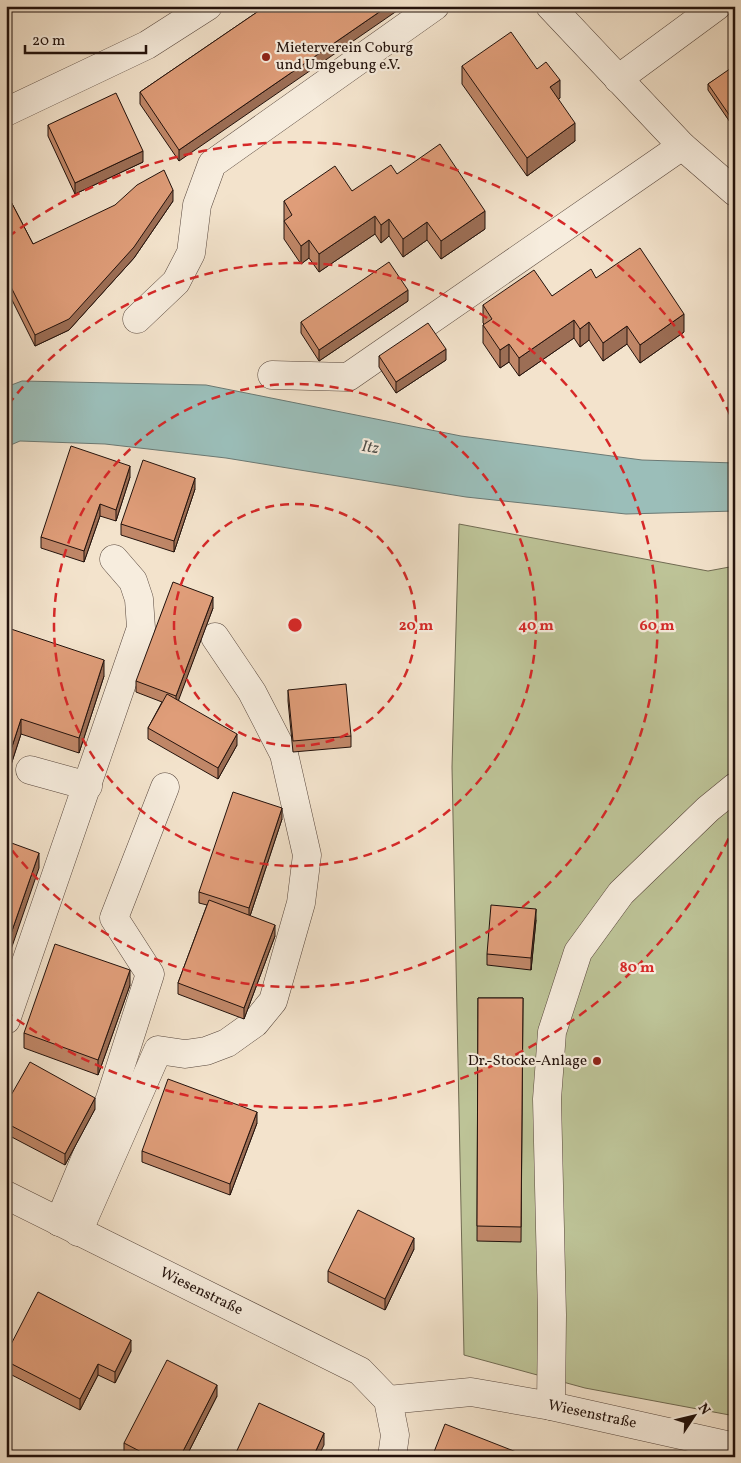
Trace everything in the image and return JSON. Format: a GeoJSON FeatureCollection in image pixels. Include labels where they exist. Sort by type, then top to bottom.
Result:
{"type":"FeatureCollection","features":[{"type":"Feature","properties":{"kind":"street"},"geometry":{"type":"LineString","coordinates":[[6,112],[147,45],[208,6]]}},
{"type":"Feature","properties":{"kind":"street"},"geometry":{"type":"LineString","coordinates":[[137,319],[176,282],[191,253],[197,205],[212,164],[435,6]]}},
{"type":"Feature","properties":{"kind":"street"},"geometry":{"type":"LineString","coordinates":[[550,6],[682,146],[735,192]]}},
{"type":"Feature","properties":{"kind":"street"},"geometry":{"type":"LineString","coordinates":[[618,78],[717,6]]}},
{"type":"Feature","properties":{"kind":"street"},"geometry":{"type":"LineString","coordinates":[[272,375],[348,377],[682,146]]}},
{"type":"Feature","properties":{"kind":"street"},"geometry":{"type":"LineString","coordinates":[[6,1020],[141,628],[139,599],[133,581],[114,559]]}},
{"type":"Feature","properties":{"kind":"street"},"geometry":{"type":"LineString","coordinates":[[69,1227],[158,1050],[185,1054],[206,1051],[228,1043],[255,1023],[272,1001],[301,903],[307,855],[284,754],[252,692],[215,637]]}},
{"type":"Feature","properties":{"kind":"street"},"geometry":{"type":"LineString","coordinates":[[30,770],[88,786]]}},
{"type":"Feature","properties":{"kind":"street"},"geometry":{"type":"LineString","coordinates":[[551,1406],[552,1315],[547,1099],[552,1032],[578,952],[621,893],[708,809],[735,786]]}},
{"type":"Feature","properties":{"kind":"street"},"geometry":{"type":"LineString","coordinates":[[69,1227],[150,974],[114,918],[165,787]]}},
{"type":"Feature","properties":{"kind":"street","name":"Wiesenstraße"},"geometry":{"type":"LineString","coordinates":[[6,1195],[360,1371],[388,1400],[471,1392],[551,1406],[735,1447]]}},
{"type":"Feature","properties":{"kind":"street"},"geometry":{"type":"LineString","coordinates":[[388,1400],[395,1435],[392,1457]]}},
{"type":"Feature","properties":{"kind":"green space","name":"Dr.-Stocke-Anlage"},"geometry":{"type":"Polygon","coordinates":[[[459,524],[708,571],[735,566],[735,1416],[585,1388],[464,1355],[452,767],[459,524]]]}},
{"type":"Feature","properties":{"kind":"water","name":"Itz"},"geometry":{"type":"Polygon","coordinates":[[[22,381],[206,385],[461,436],[642,460],[735,463],[735,511],[626,514],[466,497],[226,458],[105,444],[20,441],[6,447],[6,387],[22,381]]]}},
{"type":"Feature","properties":{"kind":"building"},"geometry":{"type":"Polygon","coordinates":[[[266,6],[388,6],[179,150],[140,92],[266,6]]]}},
{"type":"Feature","properties":{"kind":"building"},"geometry":{"type":"Polygon","coordinates":[[[511,32],[537,69],[546,62],[560,80],[550,87],[575,123],[527,158],[462,66],[511,32]]]}},
{"type":"Feature","properties":{"kind":"building"},"geometry":{"type":"Polygon","coordinates":[[[734,66],[735,117],[732,119],[708,84],[734,66]]]}},
{"type":"Feature","properties":{"kind":"building"},"geometry":{"type":"Polygon","coordinates":[[[116,93],[143,151],[75,183],[48,125],[116,93]]]}},
{"type":"Feature","properties":{"kind":"building"},"geometry":{"type":"Polygon","coordinates":[[[440,144],[485,211],[441,241],[427,222],[403,239],[389,219],[381,225],[375,216],[319,254],[309,240],[301,246],[284,221],[292,215],[284,201],[335,166],[352,191],[391,165],[397,174],[440,144]]]}},
{"type":"Feature","properties":{"kind":"building"},"geometry":{"type":"Polygon","coordinates":[[[164,170],[173,190],[134,247],[69,319],[35,335],[6,277],[6,192],[33,244],[115,205],[137,185],[164,170]]]}},
{"type":"Feature","properties":{"kind":"building"},"geometry":{"type":"Polygon","coordinates":[[[640,248],[684,314],[640,345],[627,326],[603,343],[589,322],[580,329],[574,320],[519,358],[509,344],[500,350],[483,325],[492,319],[483,305],[534,270],[552,296],[591,269],[596,278],[640,248]]]}},
{"type":"Feature","properties":{"kind":"building"},"geometry":{"type":"Polygon","coordinates":[[[389,262],[408,290],[319,350],[301,322],[389,262]]]}},
{"type":"Feature","properties":{"kind":"building"},"geometry":{"type":"Polygon","coordinates":[[[428,323],[446,349],[396,382],[379,356],[428,323]]]}},
{"type":"Feature","properties":{"kind":"building"},"geometry":{"type":"Polygon","coordinates":[[[71,446],[130,466],[116,510],[100,504],[84,551],[41,537],[71,446]]]}},
{"type":"Feature","properties":{"kind":"building"},"geometry":{"type":"Polygon","coordinates":[[[143,460],[195,478],[174,541],[121,524],[143,460]]]}},
{"type":"Feature","properties":{"kind":"building"},"geometry":{"type":"Polygon","coordinates":[[[173,582],[213,597],[176,696],[136,681],[173,582]]]}},
{"type":"Feature","properties":{"kind":"building"},"geometry":{"type":"Polygon","coordinates":[[[11,629],[104,660],[79,738],[21,719],[7,762],[6,645],[11,629]]]}},
{"type":"Feature","properties":{"kind":"building"},"geometry":{"type":"Polygon","coordinates":[[[346,684],[351,736],[293,741],[288,690],[346,684]]]}},
{"type":"Feature","properties":{"kind":"building"},"geometry":{"type":"Polygon","coordinates":[[[167,694],[237,734],[218,768],[148,728],[167,694]]]}},
{"type":"Feature","properties":{"kind":"building"},"geometry":{"type":"Polygon","coordinates":[[[233,792],[282,808],[249,908],[199,892],[233,792]]]}},
{"type":"Feature","properties":{"kind":"building"},"geometry":{"type":"Polygon","coordinates":[[[6,841],[39,853],[6,948],[6,841]]]}},
{"type":"Feature","properties":{"kind":"building"},"geometry":{"type":"Polygon","coordinates":[[[209,900],[275,925],[244,1008],[178,983],[209,900]]]}},
{"type":"Feature","properties":{"kind":"building"},"geometry":{"type":"Polygon","coordinates":[[[491,905],[536,909],[531,958],[487,954],[491,905]]]}},
{"type":"Feature","properties":{"kind":"building"},"geometry":{"type":"Polygon","coordinates":[[[55,944],[130,970],[98,1060],[24,1033],[55,944]]]}},
{"type":"Feature","properties":{"kind":"building"},"geometry":{"type":"Polygon","coordinates":[[[478,998],[523,998],[521,1227],[477,1226],[478,998]]]}},
{"type":"Feature","properties":{"kind":"building"},"geometry":{"type":"Polygon","coordinates":[[[30,1062],[95,1098],[65,1154],[6,1123],[6,1104],[30,1062]]]}},
{"type":"Feature","properties":{"kind":"building"},"geometry":{"type":"Polygon","coordinates":[[[168,1079],[257,1112],[230,1184],[142,1151],[168,1079]]]}},
{"type":"Feature","properties":{"kind":"building"},"geometry":{"type":"Polygon","coordinates":[[[358,1210],[414,1238],[385,1299],[328,1271],[358,1210]]]}},
{"type":"Feature","properties":{"kind":"building"},"geometry":{"type":"Polygon","coordinates":[[[38,1292],[131,1340],[115,1372],[98,1364],[80,1399],[6,1361],[6,1354],[38,1292]]]}},
{"type":"Feature","properties":{"kind":"building"},"geometry":{"type":"Polygon","coordinates":[[[167,1360],[217,1385],[180,1457],[151,1457],[124,1443],[167,1360]]]}},
{"type":"Feature","properties":{"kind":"building"},"geometry":{"type":"Polygon","coordinates":[[[259,1403],[324,1433],[313,1457],[234,1457],[259,1403]]]}},
{"type":"Feature","properties":{"kind":"building"},"geometry":{"type":"Polygon","coordinates":[[[445,1424],[529,1457],[432,1457],[445,1424]]]}},
{"type":"Feature","properties":{"kind":"place","name":"Mieterverein Coburg und Umgebung e.V."},"geometry":{"type":"Point","coordinates":[266,57]}},
{"type":"Feature","properties":{"kind":"place","name":"Dr.-Stocke-Anlage"},"geometry":{"type":"Point","coordinates":[597,1061]}}]}
